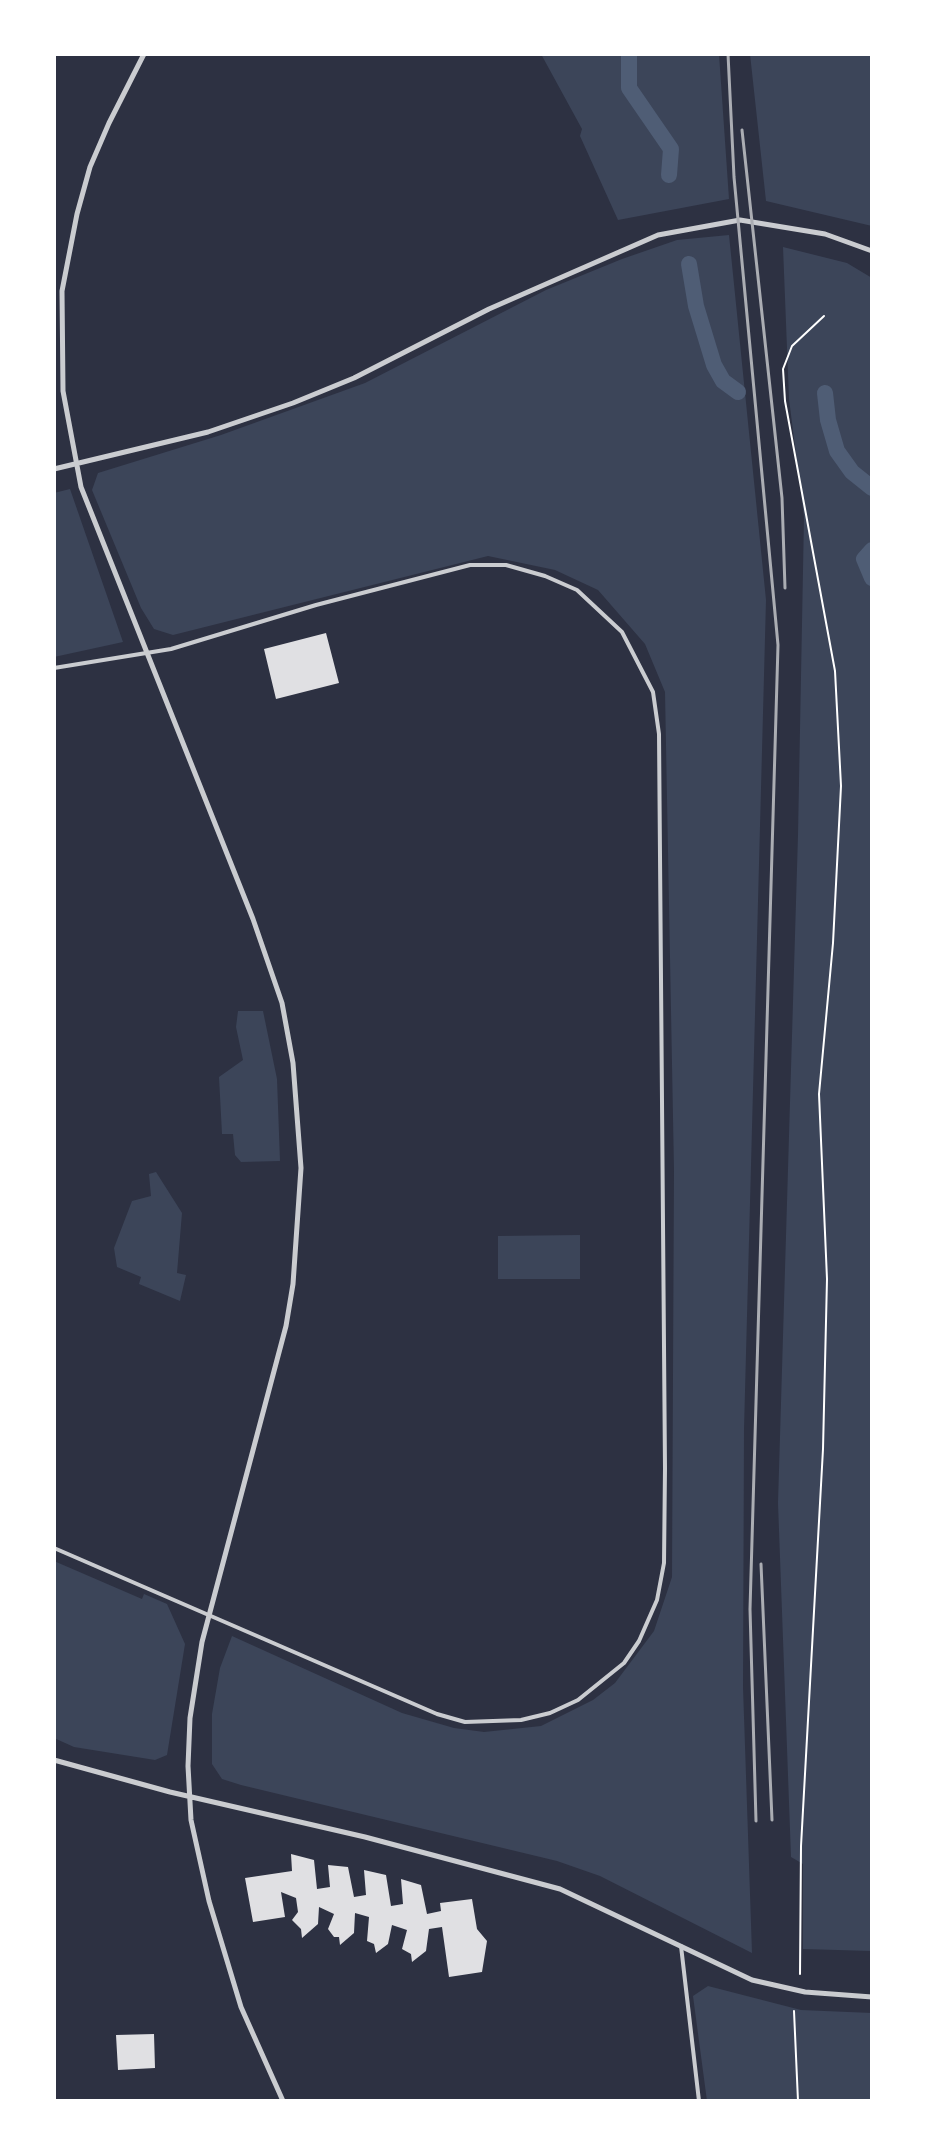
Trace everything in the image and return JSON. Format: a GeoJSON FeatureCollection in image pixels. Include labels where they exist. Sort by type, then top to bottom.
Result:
{"type":"FeatureCollection","features":[{"type":"Feature","properties":{"kind":"street"},"geometry":{"type":"LineString","coordinates":[[144,54],[90,167],[62,291],[63,391],[75,464],[102,545],[273,975],[289,1039],[299,1122],[295,1254],[286,1326],[208,1615],[190,1718],[190,1797],[199,1863],[235,1988],[283,2101]]}},
{"type":"Feature","properties":{"kind":"street"},"geometry":{"type":"LineString","coordinates":[[54,469],[208,432],[293,403],[354,378],[503,302],[658,235],[740,220],[825,234],[872,251]]}},
{"type":"Feature","properties":{"kind":"street"},"geometry":{"type":"LineString","coordinates":[[54,668],[171,649],[424,574],[470,565],[506,565],[545,576],[577,590],[622,632],[653,692],[659,734],[665,1511],[664,1563],[650,1621],[624,1663],[578,1700],[550,1713],[491,1723],[437,1714],[54,1548]]}},
{"type":"Feature","properties":{"kind":"street"},"geometry":{"type":"LineString","coordinates":[[54,1760],[560,1889],[752,1980],[830,1995],[872,1997]]}},
{"type":"Feature","properties":{"kind":"street"},"geometry":{"type":"LineString","coordinates":[[681,1946],[699,2101]]}},
{"type":"Feature","properties":{"kind":"path"},"geometry":{"type":"LineString","coordinates":[[800,1974],[801,1846],[823,1449],[827,1279],[819,1094],[833,943],[841,786],[835,671],[785,401],[783,369],[792,346],[824,316]]}},
{"type":"Feature","properties":{"kind":"path"},"geometry":{"type":"LineString","coordinates":[[794,2011],[798,2101]]}},
{"type":"Feature","properties":{"kind":"shaded area"},"geometry":{"type":"Polygon","coordinates":[[[541,54],[719,54],[729,199],[618,220],[580,136],[582,129],[541,54]]]}},
{"type":"Feature","properties":{"kind":"shaded area"},"geometry":{"type":"Polygon","coordinates":[[[750,54],[872,54],[872,226],[766,201],[750,54]]]}},
{"type":"Feature","properties":{"kind":"shaded area"},"geometry":{"type":"Polygon","coordinates":[[[729,235],[766,600],[744,1429],[743,1687],[752,1953],[600,1876],[557,1861],[241,1785],[222,1779],[212,1764],[212,1714],[220,1668],[232,1636],[402,1713],[454,1728],[484,1732],[541,1726],[593,1700],[615,1683],[654,1631],[672,1577],[674,1170],[665,692],[645,644],[598,590],[555,570],[488,556],[173,635],[154,629],[141,608],[92,490],[98,473],[221,435],[365,383],[546,290],[622,259],[677,240],[729,235]]]}},
{"type":"Feature","properties":{"kind":"shaded area"},"geometry":{"type":"Polygon","coordinates":[[[783,247],[847,263],[872,278],[872,1951],[803,1949],[803,1864],[791,1857],[778,1503],[804,517],[789,399],[783,247]]]}},
{"type":"Feature","properties":{"kind":"shaded area"},"geometry":{"type":"Polygon","coordinates":[[[70,489],[123,642],[54,657],[54,493],[70,489]]]}},
{"type":"Feature","properties":{"kind":"shaded area"},"geometry":{"type":"Polygon","coordinates":[[[238,1011],[263,1011],[277,1079],[280,1161],[241,1162],[235,1155],[233,1134],[222,1134],[219,1077],[243,1060],[236,1027],[238,1011]]]}},
{"type":"Feature","properties":{"kind":"shaded area"},"geometry":{"type":"Polygon","coordinates":[[[156,1172],[182,1213],[177,1273],[186,1275],[180,1301],[139,1284],[141,1277],[117,1267],[114,1248],[132,1201],[151,1196],[149,1174],[156,1172]]]}},
{"type":"Feature","properties":{"kind":"shaded area"},"geometry":{"type":"Polygon","coordinates":[[[580,1235],[580,1279],[498,1279],[498,1236],[580,1235]]]}},
{"type":"Feature","properties":{"kind":"shaded area"},"geometry":{"type":"Polygon","coordinates":[[[54,1561],[142,1599],[144,1594],[167,1604],[185,1644],[167,1755],[155,1760],[74,1747],[54,1738],[54,1561]]]}},
{"type":"Feature","properties":{"kind":"shaded area"},"geometry":{"type":"Polygon","coordinates":[[[708,1986],[801,2010],[872,2013],[872,2101],[707,2101],[693,1996],[708,1986]]]}},
{"type":"Feature","properties":{"kind":"building"},"geometry":{"type":"Polygon","coordinates":[[[326,633],[339,683],[276,699],[264,649],[326,633]]]}},
{"type":"Feature","properties":{"kind":"building"},"geometry":{"type":"Polygon","coordinates":[[[291,1854],[314,1860],[317,1889],[330,1887],[328,1865],[348,1867],[354,1897],[366,1895],[364,1870],[386,1875],[391,1906],[403,1904],[401,1879],[421,1885],[427,1914],[441,1911],[440,1903],[472,1899],[477,1929],[487,1941],[482,1972],[449,1977],[442,1927],[429,1929],[426,1951],[412,1962],[411,1954],[402,1949],[407,1930],[392,1925],[388,1944],[376,1953],[374,1944],[367,1941],[369,1917],[355,1913],[354,1933],[340,1945],[339,1937],[334,1937],[328,1929],[334,1914],[319,1907],[318,1924],[302,1938],[301,1929],[292,1920],[298,1912],[296,1898],[281,1892],[285,1917],[253,1922],[245,1878],[292,1871],[291,1854]]]}},
{"type":"Feature","properties":{"kind":"building"},"geometry":{"type":"Polygon","coordinates":[[[154,2034],[155,2068],[118,2070],[116,2035],[154,2034]]]}},
{"type":"Feature","properties":{"kind":"waterway"},"geometry":{"type":"LineString","coordinates":[[629,54],[629,88],[671,149],[669,175]]}},
{"type":"Feature","properties":{"kind":"waterway"},"geometry":{"type":"LineString","coordinates":[[689,264],[696,306],[714,365],[723,381],[738,392]]}},
{"type":"Feature","properties":{"kind":"waterway"},"geometry":{"type":"LineString","coordinates":[[825,393],[828,420],[837,451],[852,472],[872,488]]}},
{"type":"Feature","properties":{"kind":"waterway"},"geometry":{"type":"LineString","coordinates":[[872,550],[864,559],[872,578]]}},
{"type":"Feature","properties":{"kind":"railway"},"geometry":{"type":"LineString","coordinates":[[728,54],[734,177],[778,645],[750,1609],[756,1821]]}},
{"type":"Feature","properties":{"kind":"railway"},"geometry":{"type":"LineString","coordinates":[[742,130],[782,498],[785,588]]}},
{"type":"Feature","properties":{"kind":"railway"},"geometry":{"type":"LineString","coordinates":[[761,1564],[772,1820]]}}]}
